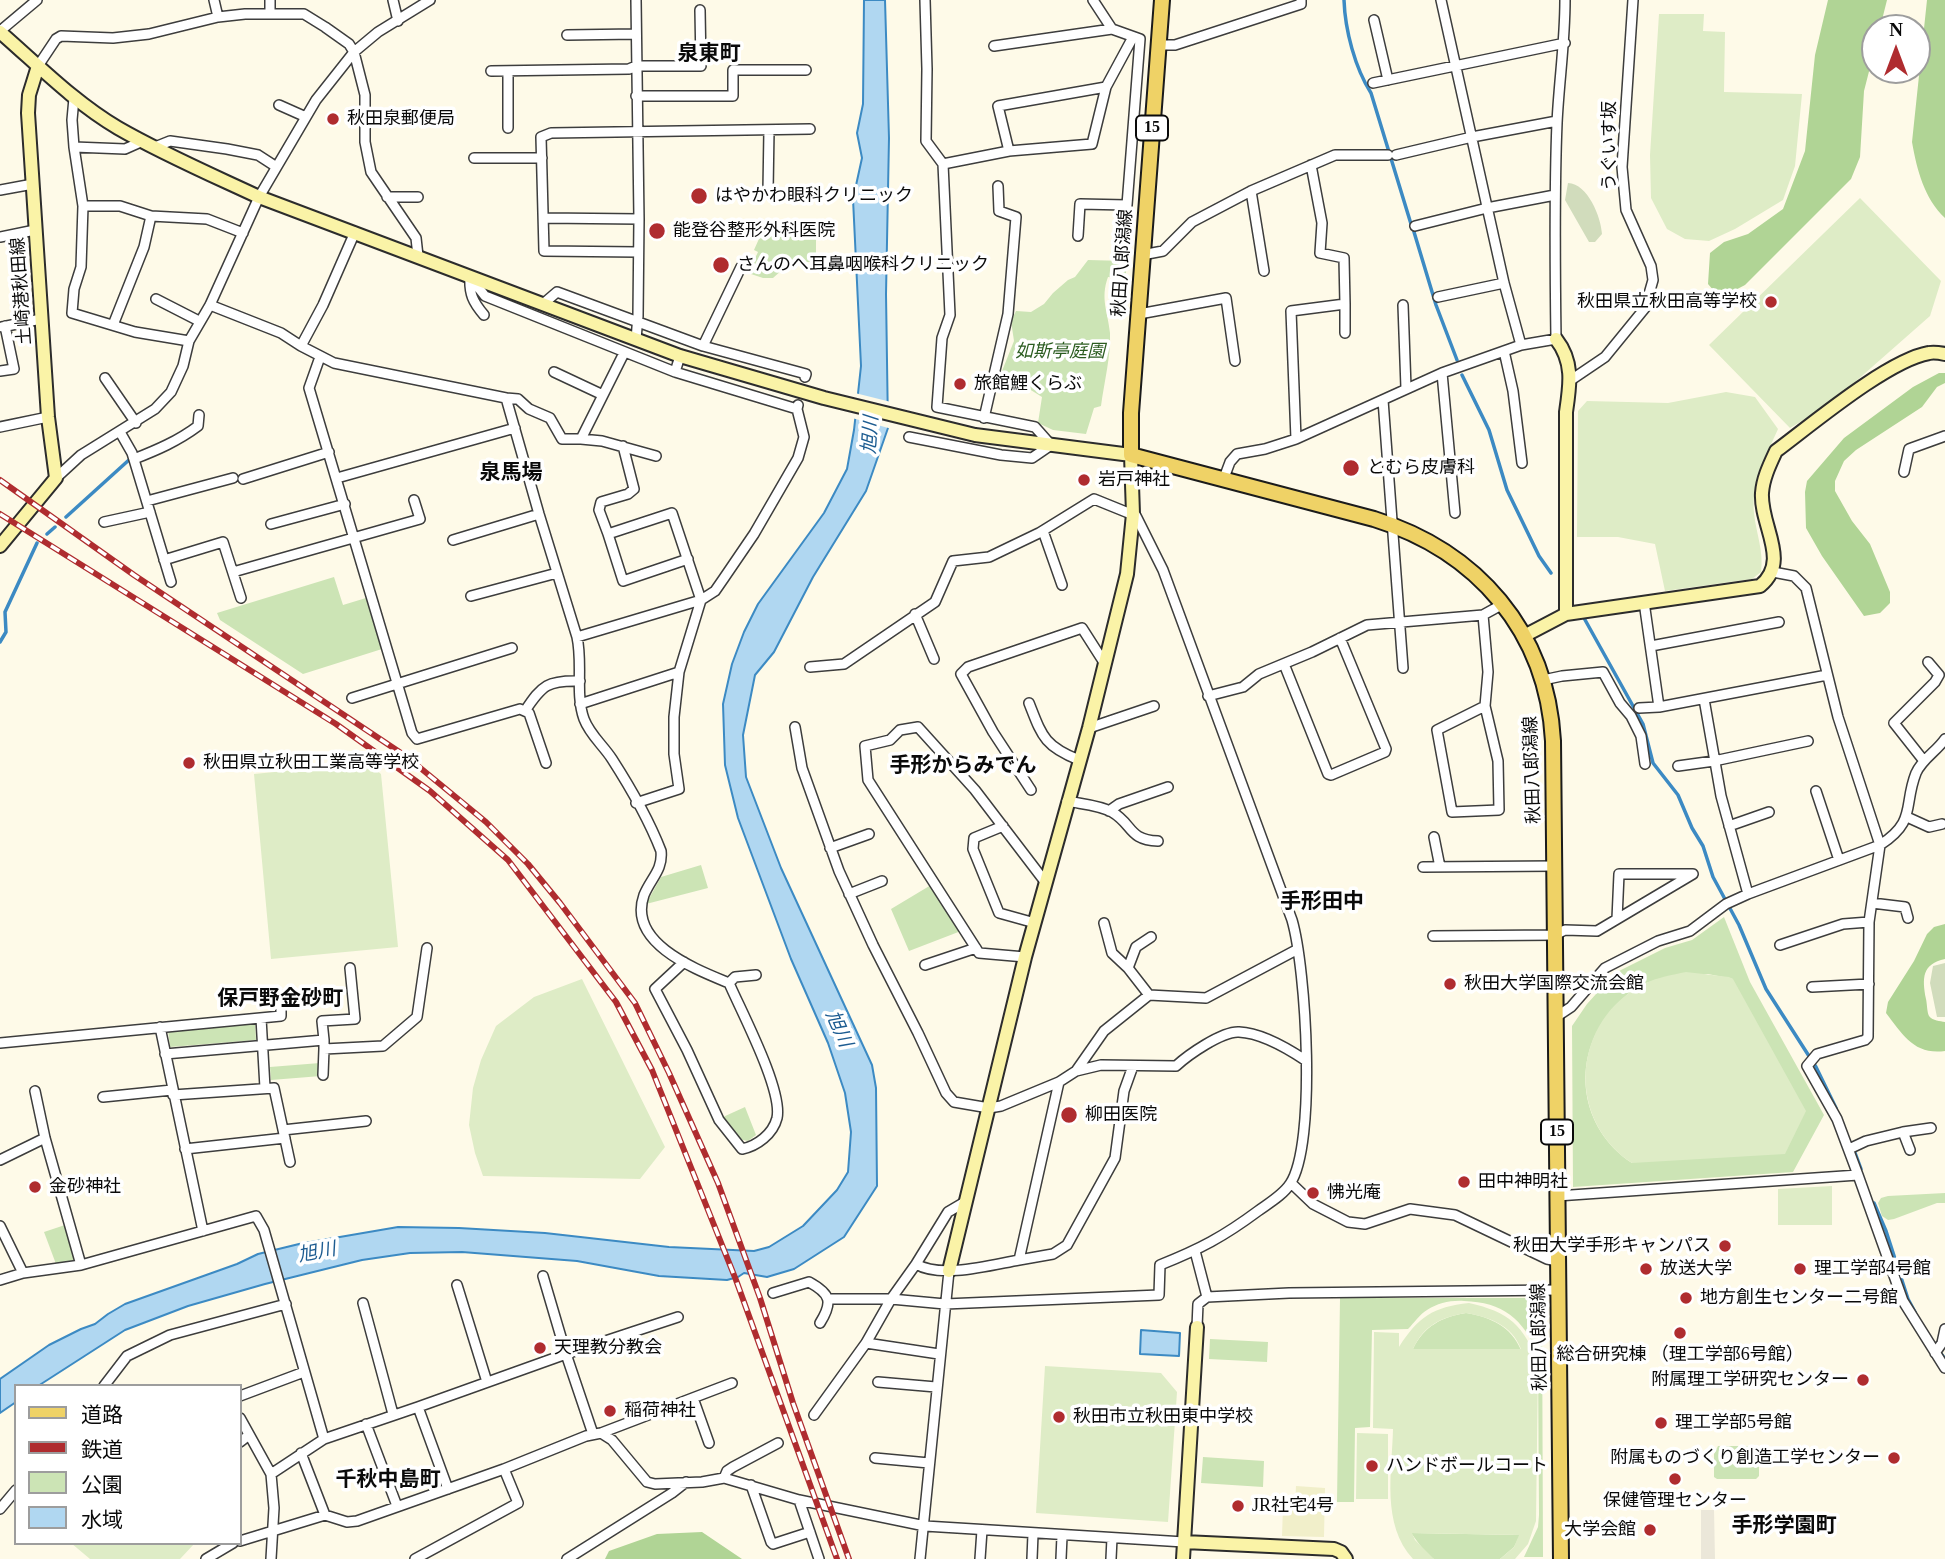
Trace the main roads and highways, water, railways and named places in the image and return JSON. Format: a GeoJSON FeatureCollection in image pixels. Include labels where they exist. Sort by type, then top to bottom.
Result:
{"type":"FeatureCollection","features":[{"type":"Feature","properties":{"kind":"main road","name":"秋田八郎潟線"},"geometry":{"type":"LineString","coordinates":[[1162,0],[1131,413],[1131,455],[1393,525],[1425,539],[1458,560],[1483,581],[1503,604],[1524,636],[1542,680],[1553,734],[1561,1559]]}},
{"type":"Feature","properties":{"kind":"water","name":"旭川"},"geometry":{"type":"Polygon","coordinates":[[[864,0],[885,0],[889,138],[886,294],[888,428],[866,491],[813,577],[774,652],[755,675],[743,735],[746,777],[781,868],[872,1065],[876,1088],[877,1186],[844,1237],[794,1269],[767,1277],[744,1273],[727,1280],[659,1276],[577,1261],[462,1252],[410,1253],[362,1260],[188,1306],[125,1330],[41,1384],[14,1384],[14,1403],[0,1413],[0,1379],[49,1345],[95,1324],[125,1304],[258,1254],[398,1227],[545,1233],[669,1247],[754,1251],[769,1247],[803,1226],[837,1190],[848,1172],[851,1132],[845,1093],[828,1043],[791,959],[738,818],[725,765],[723,704],[732,664],[758,604],[824,513],[847,469],[861,366],[853,199],[862,158],[857,133],[863,104],[864,0]]]}},
{"type":"Feature","properties":{"kind":"water"},"geometry":{"type":"Polygon","coordinates":[[[1141,1330],[1180,1333],[1179,1356],[1140,1354],[1141,1330]]]}},
{"type":"Feature","properties":{"kind":"waterway"},"geometry":{"type":"LineString","coordinates":[[1344,0],[1352,48],[1371,93],[1411,224]]}},
{"type":"Feature","properties":{"kind":"waterway"},"geometry":{"type":"LineString","coordinates":[[1414,232],[1436,305],[1457,360]]}},
{"type":"Feature","properties":{"kind":"waterway"},"geometry":{"type":"LineString","coordinates":[[1462,375],[1489,430],[1507,490],[1539,556],[1551,573]]}},
{"type":"Feature","properties":{"kind":"waterway"},"geometry":{"type":"LineString","coordinates":[[66,517],[130,459]]}},
{"type":"Feature","properties":{"kind":"waterway"},"geometry":{"type":"LineString","coordinates":[[47,534],[55,527]]}},
{"type":"Feature","properties":{"kind":"waterway"},"geometry":{"type":"LineString","coordinates":[[0,642],[6,632],[5,612],[37,543]]}},
{"type":"Feature","properties":{"kind":"waterway"},"geometry":{"type":"LineString","coordinates":[[1584,618],[1643,724],[1653,763],[1678,795],[1766,989],[1816,1067],[1836,1108]]}},
{"type":"Feature","properties":{"kind":"waterway"},"geometry":{"type":"LineString","coordinates":[[1854,1150],[1861,1169]]}},
{"type":"Feature","properties":{"kind":"waterway"},"geometry":{"type":"LineString","coordinates":[[1874,1203],[1915,1312]]}},
{"type":"Feature","properties":{"kind":"waterway"},"geometry":{"type":"LineString","coordinates":[[1939,1351],[1945,1359]]}},
{"type":"Feature","properties":{"kind":"railway"},"geometry":{"type":"LineString","coordinates":[[0,480],[134,575],[407,757],[486,822],[528,864],[560,903],[635,1003],[718,1183],[849,1559]]}},
{"type":"Feature","properties":{"kind":"railway"},"geometry":{"type":"LineString","coordinates":[[0,514],[336,724],[430,791],[508,860],[616,1002],[652,1070],[736,1280],[837,1559]]}},
{"type":"Feature","properties":{"kind":"place","name":"秋田泉郵便局"},"geometry":{"type":"Point","coordinates":[333,119]}},
{"type":"Feature","properties":{"kind":"place","name":"はやかわ眼科クリニック"},"geometry":{"type":"Point","coordinates":[699,196]}},
{"type":"Feature","properties":{"kind":"place","name":"能登谷整形外科医院"},"geometry":{"type":"Point","coordinates":[657,231]}},
{"type":"Feature","properties":{"kind":"place","name":"さんのへ耳鼻咽喉科クリニック"},"geometry":{"type":"Point","coordinates":[721,265]}},
{"type":"Feature","properties":{"kind":"place","name":"秋田県立秋田高等学校"},"geometry":{"type":"Point","coordinates":[1771,302]}},
{"type":"Feature","properties":{"kind":"place","name":"旅館鯉くらぶ"},"geometry":{"type":"Point","coordinates":[960,384]}},
{"type":"Feature","properties":{"kind":"place","name":"とむら皮膚科"},"geometry":{"type":"Point","coordinates":[1351,468]}},
{"type":"Feature","properties":{"kind":"place","name":"岩戸神社"},"geometry":{"type":"Point","coordinates":[1084,480]}},
{"type":"Feature","properties":{"kind":"place","name":"秋田県立秋田工業高等学校"},"geometry":{"type":"Point","coordinates":[189,763]}},
{"type":"Feature","properties":{"kind":"place","name":"秋田大学国際交流会館"},"geometry":{"type":"Point","coordinates":[1450,984]}},
{"type":"Feature","properties":{"kind":"place","name":"柳田医院"},"geometry":{"type":"Point","coordinates":[1069,1115]}},
{"type":"Feature","properties":{"kind":"place","name":"田中神明社"},"geometry":{"type":"Point","coordinates":[1464,1182]}},
{"type":"Feature","properties":{"kind":"place","name":"金砂神社"},"geometry":{"type":"Point","coordinates":[35,1187]}},
{"type":"Feature","properties":{"kind":"place","name":"怫光庵"},"geometry":{"type":"Point","coordinates":[1313,1193]}},
{"type":"Feature","properties":{"kind":"place","name":"秋田大学手形キャンパス"},"geometry":{"type":"Point","coordinates":[1725,1246]}},
{"type":"Feature","properties":{"kind":"place","name":"放送大学"},"geometry":{"type":"Point","coordinates":[1646,1269]}},
{"type":"Feature","properties":{"kind":"place","name":"理工学部4号館"},"geometry":{"type":"Point","coordinates":[1800,1269]}},
{"type":"Feature","properties":{"kind":"place","name":"地方創生センター二号館"},"geometry":{"type":"Point","coordinates":[1686,1298]}},
{"type":"Feature","properties":{"kind":"place","name":"総合研究棟 （理工学部6号館）"},"geometry":{"type":"Point","coordinates":[1680,1333]}},
{"type":"Feature","properties":{"kind":"place","name":"天理教分教会"},"geometry":{"type":"Point","coordinates":[540,1348]}},
{"type":"Feature","properties":{"kind":"place","name":"附属理工学研究センター"},"geometry":{"type":"Point","coordinates":[1863,1380]}},
{"type":"Feature","properties":{"kind":"place","name":"稲荷神社"},"geometry":{"type":"Point","coordinates":[610,1411]}},
{"type":"Feature","properties":{"kind":"place","name":"秋田市立秋田東中学校"},"geometry":{"type":"Point","coordinates":[1059,1417]}},
{"type":"Feature","properties":{"kind":"place","name":"理工学部5号館"},"geometry":{"type":"Point","coordinates":[1661,1423]}},
{"type":"Feature","properties":{"kind":"place","name":"附属ものづくり創造工学センター"},"geometry":{"type":"Point","coordinates":[1894,1458]}},
{"type":"Feature","properties":{"kind":"place","name":"ハンドボールコート"},"geometry":{"type":"Point","coordinates":[1372,1466]}},
{"type":"Feature","properties":{"kind":"place","name":"保健管理センター"},"geometry":{"type":"Point","coordinates":[1675,1479]}},
{"type":"Feature","properties":{"kind":"place","name":"JR社宅4号"},"geometry":{"type":"Point","coordinates":[1238,1506]}},
{"type":"Feature","properties":{"kind":"place","name":"大学会館"},"geometry":{"type":"Point","coordinates":[1650,1530]}},
{"type":"Feature","properties":{"kind":"district","name":"泉東町"},"geometry":{"type":"Point","coordinates":[709,55]}},
{"type":"Feature","properties":{"kind":"district","name":"泉馬場"},"geometry":{"type":"Point","coordinates":[511,474]}},
{"type":"Feature","properties":{"kind":"district","name":"手形からみでん"},"geometry":{"type":"Point","coordinates":[963,767]}},
{"type":"Feature","properties":{"kind":"district","name":"手形田中"},"geometry":{"type":"Point","coordinates":[1322,903]}},
{"type":"Feature","properties":{"kind":"district","name":"保戸野金砂町"},"geometry":{"type":"Point","coordinates":[280,1000]}},
{"type":"Feature","properties":{"kind":"district","name":"千秋中島町"},"geometry":{"type":"Point","coordinates":[388,1481]}},
{"type":"Feature","properties":{"kind":"district","name":"手形学園町"},"geometry":{"type":"Point","coordinates":[1784,1527]}},
{"type":"Feature","properties":{"kind":"park label","name":"如斯亭庭園"},"geometry":{"type":"Point","coordinates":[1060,352]}}]}
